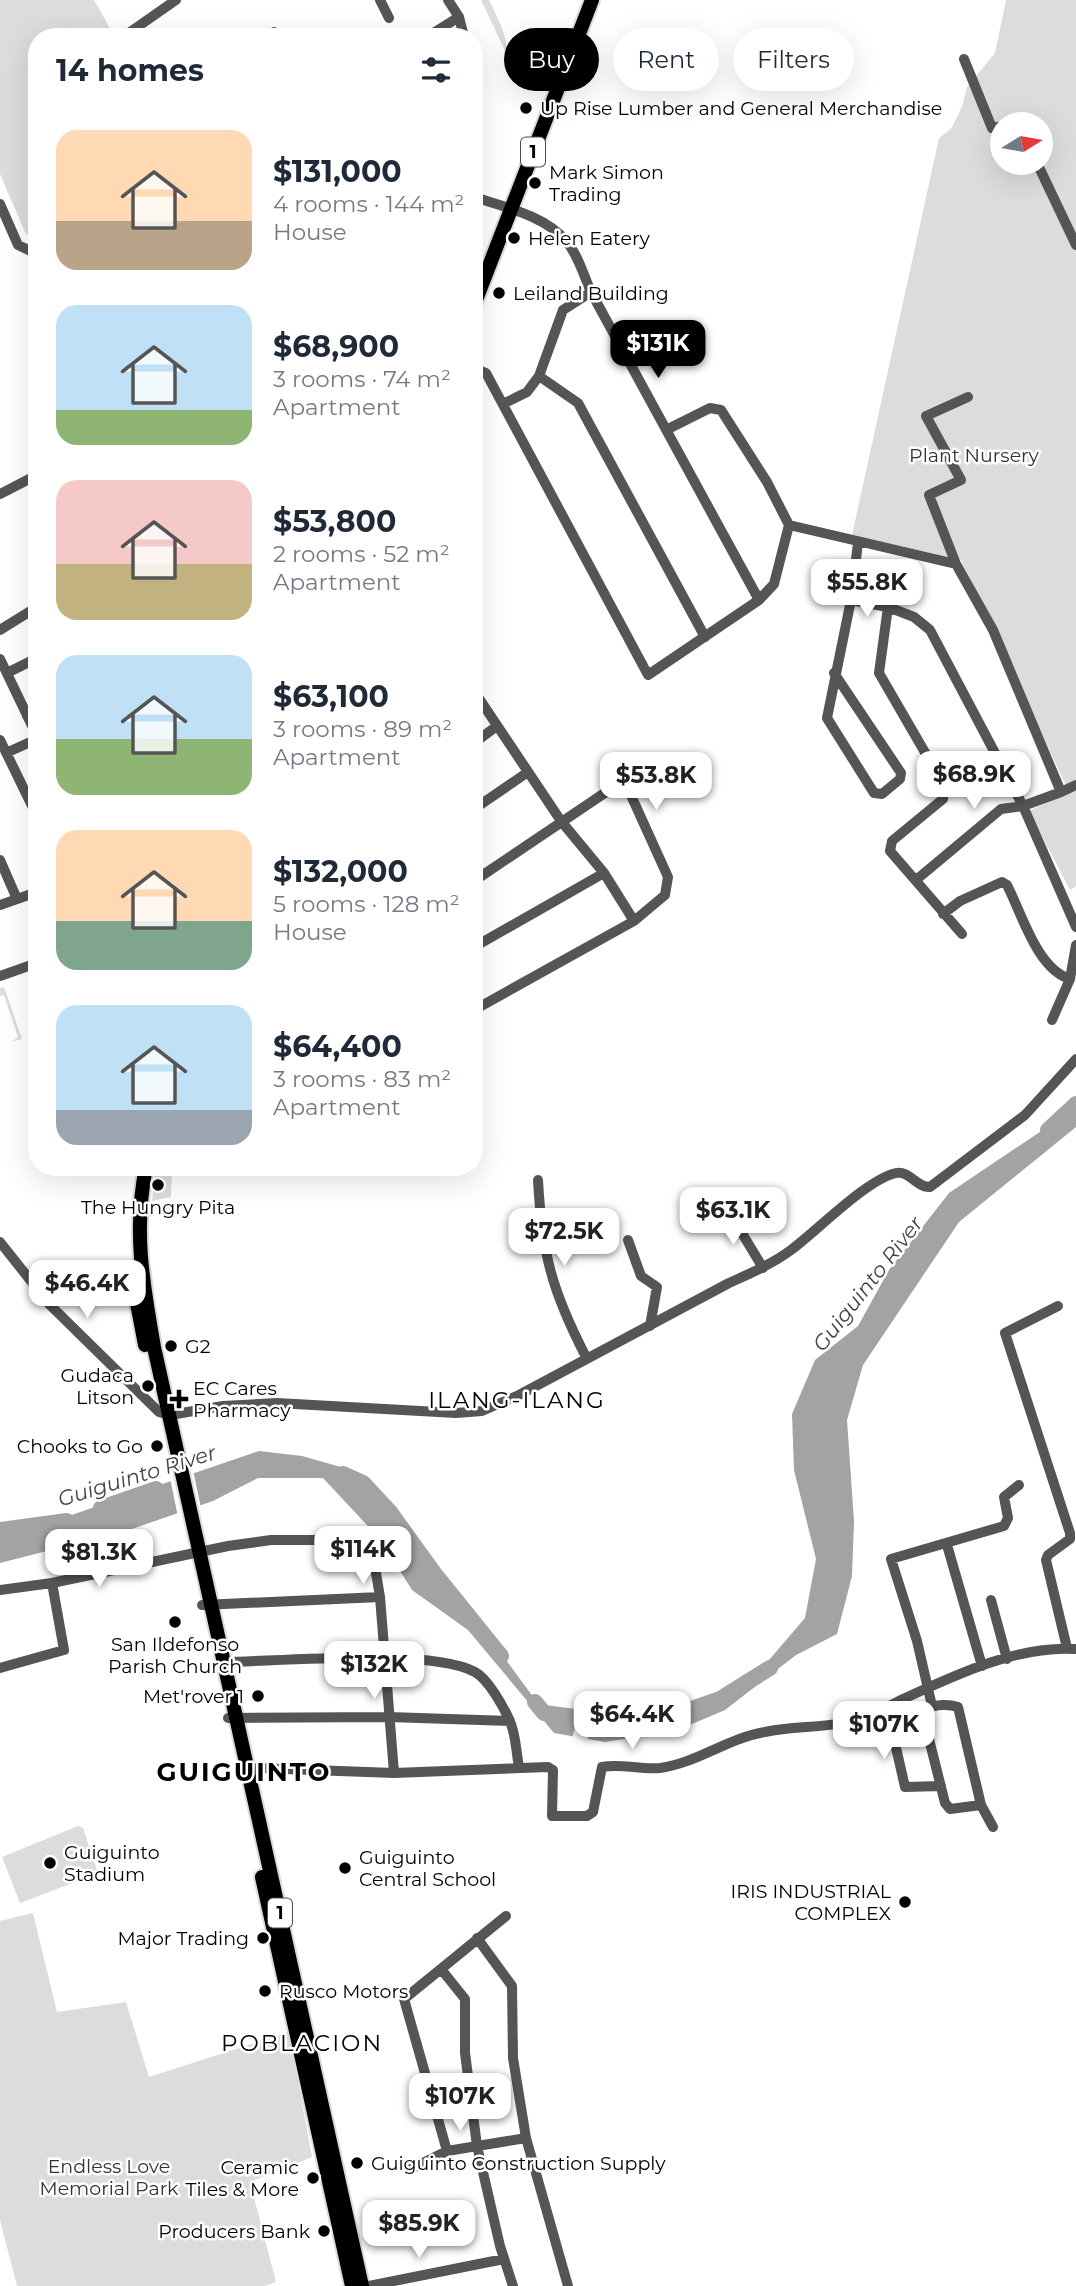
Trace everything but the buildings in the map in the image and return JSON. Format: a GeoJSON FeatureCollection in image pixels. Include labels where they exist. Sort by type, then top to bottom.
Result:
{"type":"FeatureCollection","features":[{"type":"Feature","properties":{"kind":"highway","name":"1"},"geometry":{"type":"LineString","coordinates":[[483,279],[583,0]]}},
{"type":"Feature","properties":{"kind":"highway","name":"1"},"geometry":{"type":"LineString","coordinates":[[483,260],[592,0]]}},
{"type":"Feature","properties":{"kind":"highway","name":"1"},"geometry":{"type":"LineString","coordinates":[[136,1176],[130,1209],[130,1264],[165,1414]]}},
{"type":"Feature","properties":{"kind":"highway","name":"1"},"geometry":{"type":"LineString","coordinates":[[144,1176],[140,1197],[139,1263],[165,1414],[362,2286]]}},
{"type":"Feature","properties":{"kind":"highway","name":"1"},"geometry":{"type":"LineString","coordinates":[[206,1604],[225,1662],[232,1717]]}},
{"type":"Feature","properties":{"kind":"highway","name":"1"},"geometry":{"type":"LineString","coordinates":[[244,1771],[352,2286]]}},
{"type":"Feature","properties":{"kind":"street"},"geometry":{"type":"LineString","coordinates":[[136,28],[176,0]]}},
{"type":"Feature","properties":{"kind":"street"},"geometry":{"type":"LineString","coordinates":[[380,0],[389,18]]}},
{"type":"Feature","properties":{"kind":"street"},"geometry":{"type":"LineString","coordinates":[[448,0],[459,17],[462,28]]}},
{"type":"Feature","properties":{"kind":"street"},"geometry":{"type":"LineString","coordinates":[[441,28],[459,17]]}},
{"type":"Feature","properties":{"kind":"street"},"geometry":{"type":"LineString","coordinates":[[964,59],[990,123]]}},
{"type":"Feature","properties":{"kind":"street"},"geometry":{"type":"LineString","coordinates":[[1043,175],[1076,245]]}},
{"type":"Feature","properties":{"kind":"street"},"geometry":{"type":"LineString","coordinates":[[483,200],[556,231],[569,244],[591,292],[759,600]]}},
{"type":"Feature","properties":{"kind":"street"},"geometry":{"type":"LineString","coordinates":[[0,204],[18,245],[28,250]]}},
{"type":"Feature","properties":{"kind":"street"},"geometry":{"type":"LineString","coordinates":[[503,404],[527,392],[539,376],[564,310],[591,292]]}},
{"type":"Feature","properties":{"kind":"street"},"geometry":{"type":"LineString","coordinates":[[483,372],[503,404],[648,675],[759,600],[775,584],[789,525],[767,482],[721,410],[710,408],[668,429]]}},
{"type":"Feature","properties":{"kind":"street"},"geometry":{"type":"LineString","coordinates":[[539,376],[578,403],[705,637]]}},
{"type":"Feature","properties":{"kind":"street"},"geometry":{"type":"LineString","coordinates":[[968,397],[926,416],[961,480],[929,495],[956,564],[993,630],[1061,792]]}},
{"type":"Feature","properties":{"kind":"street"},"geometry":{"type":"LineString","coordinates":[[0,494],[28,480]]}},
{"type":"Feature","properties":{"kind":"street"},"geometry":{"type":"LineString","coordinates":[[789,525],[956,564]]}},
{"type":"Feature","properties":{"kind":"street"},"geometry":{"type":"LineString","coordinates":[[834,673],[901,773],[900,779],[882,794],[874,793],[827,718],[834,673],[851,600],[858,543]]}},
{"type":"Feature","properties":{"kind":"street"},"geometry":{"type":"LineString","coordinates":[[851,600],[888,607],[914,617],[930,630],[1023,806],[1076,927]]}},
{"type":"Feature","properties":{"kind":"street"},"geometry":{"type":"LineString","coordinates":[[888,607],[879,673],[945,788],[943,799],[890,845],[890,851],[961,934]]}},
{"type":"Feature","properties":{"kind":"street"},"geometry":{"type":"LineString","coordinates":[[0,630],[28,613]]}},
{"type":"Feature","properties":{"kind":"street"},"geometry":{"type":"LineString","coordinates":[[0,659],[28,707]]}},
{"type":"Feature","properties":{"kind":"street"},"geometry":{"type":"LineString","coordinates":[[7,673],[28,662]]}},
{"type":"Feature","properties":{"kind":"street"},"geometry":{"type":"LineString","coordinates":[[483,704],[561,821],[604,873],[634,921]]}},
{"type":"Feature","properties":{"kind":"street"},"geometry":{"type":"LineString","coordinates":[[483,737],[498,726]]}},
{"type":"Feature","properties":{"kind":"street"},"geometry":{"type":"LineString","coordinates":[[0,740],[28,797]]}},
{"type":"Feature","properties":{"kind":"street"},"geometry":{"type":"LineString","coordinates":[[6,752],[28,741]]}},
{"type":"Feature","properties":{"kind":"street"},"geometry":{"type":"LineString","coordinates":[[483,803],[528,772]]}},
{"type":"Feature","properties":{"kind":"street"},"geometry":{"type":"LineString","coordinates":[[483,875],[624,780],[668,877],[665,895],[634,921],[483,1005]]}},
{"type":"Feature","properties":{"kind":"street"},"geometry":{"type":"LineString","coordinates":[[916,880],[1001,809],[1023,806],[1076,785]]}},
{"type":"Feature","properties":{"kind":"street"},"geometry":{"type":"LineString","coordinates":[[0,860],[18,899]]}},
{"type":"Feature","properties":{"kind":"street"},"geometry":{"type":"LineString","coordinates":[[483,942],[604,873]]}},
{"type":"Feature","properties":{"kind":"street"},"geometry":{"type":"LineString","coordinates":[[943,914],[960,901],[1002,882],[1007,885],[1053,971],[1070,979]]}},
{"type":"Feature","properties":{"kind":"street"},"geometry":{"type":"LineString","coordinates":[[0,905],[28,895]]}},
{"type":"Feature","properties":{"kind":"street"},"geometry":{"type":"LineString","coordinates":[[1052,1020],[1070,979],[1076,946]]}},
{"type":"Feature","properties":{"kind":"street"},"geometry":{"type":"LineString","coordinates":[[0,976],[28,966]]}},
{"type":"Feature","properties":{"kind":"street"},"geometry":{"type":"LineString","coordinates":[[0,1242],[50,1305],[165,1414],[223,1406],[276,1403],[474,1412],[519,1395],[586,1357],[763,1268],[871,1187],[895,1173],[904,1174],[922,1187],[930,1187],[1025,1115],[1076,1059]]}},
{"type":"Feature","properties":{"kind":"street"},"geometry":{"type":"LineString","coordinates":[[538,1180],[541,1232],[547,1266],[559,1303],[586,1357]]}},
{"type":"Feature","properties":{"kind":"street"},"geometry":{"type":"LineString","coordinates":[[728,1210],[763,1268]]}},
{"type":"Feature","properties":{"kind":"street"},"geometry":{"type":"LineString","coordinates":[[628,1240],[641,1276],[657,1287],[650,1326]]}},
{"type":"Feature","properties":{"kind":"street"},"geometry":{"type":"LineString","coordinates":[[244,1771],[394,1773],[548,1766],[553,1770],[552,1816],[587,1816],[593,1812],[602,1766],[614,1764],[662,1768],[691,1762],[739,1739],[766,1731],[822,1728],[864,1717],[982,1666],[1072,1648],[1046,1560],[1048,1555],[1070,1539],[1070,1533],[1004,1334],[1058,1306]]}},
{"type":"Feature","properties":{"kind":"street"},"geometry":{"type":"LineString","coordinates":[[932,1706],[891,1559],[947,1545],[1004,1526],[1008,1518],[1004,1497],[1019,1485]]}},
{"type":"Feature","properties":{"kind":"street"},"geometry":{"type":"LineString","coordinates":[[0,1590],[52,1583],[193,1547],[271,1540],[363,1540],[371,1543],[380,1597],[394,1773]]}},
{"type":"Feature","properties":{"kind":"street"},"geometry":{"type":"LineString","coordinates":[[947,1545],[982,1666]]}},
{"type":"Feature","properties":{"kind":"street"},"geometry":{"type":"LineString","coordinates":[[0,1668],[64,1650],[52,1583]]}},
{"type":"Feature","properties":{"kind":"street"},"geometry":{"type":"LineString","coordinates":[[206,1604],[380,1597]]}},
{"type":"Feature","properties":{"kind":"street"},"geometry":{"type":"LineString","coordinates":[[991,1600],[1007,1659]]}},
{"type":"Feature","properties":{"kind":"street"},"geometry":{"type":"LineString","coordinates":[[225,1662],[385,1659],[438,1662],[474,1671],[482,1677],[510,1721],[519,1767]]}},
{"type":"Feature","properties":{"kind":"street"},"geometry":{"type":"LineString","coordinates":[[981,1805],[950,1809],[941,1786],[924,1719],[927,1709],[932,1706],[951,1704],[958,1707],[981,1805],[993,1827]]}},
{"type":"Feature","properties":{"kind":"street"},"geometry":{"type":"LineString","coordinates":[[232,1717],[388,1717],[510,1721]]}},
{"type":"Feature","properties":{"kind":"street"},"geometry":{"type":"LineString","coordinates":[[924,1719],[897,1724],[892,1730],[905,1787],[941,1786]]}},
{"type":"Feature","properties":{"kind":"street"},"geometry":{"type":"LineString","coordinates":[[447,2151],[403,2004],[407,1995],[506,1916]]}},
{"type":"Feature","properties":{"kind":"street"},"geometry":{"type":"LineString","coordinates":[[478,1938],[512,1986],[513,2058],[526,2138],[568,2286]]}},
{"type":"Feature","properties":{"kind":"street"},"geometry":{"type":"LineString","coordinates":[[441,1969],[466,2003],[465,2053],[477,2146],[513,2286]]}},
{"type":"Feature","properties":{"kind":"street"},"geometry":{"type":"LineString","coordinates":[[411,2169],[447,2151],[526,2138]]}},
{"type":"Feature","properties":{"kind":"street"},"geometry":{"type":"LineString","coordinates":[[369,2286],[504,2259]]}},
{"type":"Feature","properties":{"kind":"green space"},"geometry":{"type":"Polygon","coordinates":[[[0,0],[94,0],[110,28],[28,28],[28,235],[0,174],[0,0]]]}},
{"type":"Feature","properties":{"kind":"green space"},"geometry":{"type":"Polygon","coordinates":[[[481,0],[489,0],[504,34],[504,49],[481,0]]]}},
{"type":"Feature","properties":{"kind":"green space","name":"Plant Nursery"},"geometry":{"type":"Polygon","coordinates":[[[1006,0],[1076,0],[1076,886],[1070,890],[1029,811],[1069,792],[961,560],[852,535],[939,138],[951,129],[962,107],[967,87],[995,53],[1006,0]]]}},
{"type":"Feature","properties":{"kind":"green space"},"geometry":{"type":"Polygon","coordinates":[[[4,987],[22,1039],[11,1042],[18,1037],[4,995],[0,996],[0,988],[4,987]]]}},
{"type":"Feature","properties":{"kind":"green space"},"geometry":{"type":"Polygon","coordinates":[[[155,1176],[172,1176],[171,1197],[152,1201],[155,1176]]]}},
{"type":"Feature","properties":{"kind":"green space","name":"Guiguinto Stadium"},"geometry":{"type":"Polygon","coordinates":[[[78,1826],[83,1828],[96,1874],[20,1903],[2,1857],[78,1826]]]}},
{"type":"Feature","properties":{"kind":"green space","name":"Endless Love Memorial Park"},"geometry":{"type":"Polygon","coordinates":[[[33,1913],[57,2012],[126,2002],[149,2077],[289,2032],[312,2157],[250,2182],[276,2282],[264,2286],[17,2286],[0,2220],[0,1921],[33,1913]]]}},
{"type":"Feature","properties":{"kind":"shaded area"},"geometry":{"type":"Polygon","coordinates":[[[1076,1101],[1076,1127],[959,1222],[863,1365],[847,1420],[854,1521],[852,1576],[837,1634],[796,1655],[725,1710],[678,1730],[605,1742],[554,1733],[468,1630],[412,1590],[380,1539],[323,1478],[258,1478],[213,1501],[129,1530],[0,1563],[0,1531],[48,1523],[259,1451],[302,1456],[355,1471],[420,1558],[448,1603],[500,1652],[542,1709],[577,1727],[611,1735],[654,1729],[752,1680],[805,1618],[816,1559],[794,1470],[792,1414],[815,1360],[858,1326],[889,1270],[949,1193],[1071,1111],[1076,1101]]]}},
{"type":"Feature","properties":{"kind":"pier"},"geometry":{"type":"Polygon","coordinates":[[[193,1470],[201,1508],[178,1517],[170,1478],[193,1470]]]}},
{"type":"Feature","properties":{"kind":"pier"},"geometry":{"type":"Polygon","coordinates":[[[576,1722],[590,1726],[587,1742],[572,1739],[576,1722]]]}},
{"type":"Feature","properties":{"kind":"waterway","name":"Guiguinto River"},"geometry":{"type":"LineString","coordinates":[[1048,1130],[1076,1104]]}},
{"type":"Feature","properties":{"kind":"waterway","name":"Guiguinto River"},"geometry":{"type":"LineString","coordinates":[[343,1474],[363,1483],[390,1512],[434,1573],[501,1656]]}},
{"type":"Feature","properties":{"kind":"waterway","name":"Guiguinto River"},"geometry":{"type":"LineString","coordinates":[[101,1508],[156,1489]]}},
{"type":"Feature","properties":{"kind":"waterway","name":"Guiguinto River"},"geometry":{"type":"LineString","coordinates":[[0,1530],[67,1521]]}},
{"type":"Feature","properties":{"kind":"waterway","name":"Guiguinto River"},"geometry":{"type":"LineString","coordinates":[[535,1702],[544,1713],[643,1726],[720,1699],[770,1668]]}},
{"type":"Feature","properties":{"kind":"place","name":"Up Rise Lumber and General Merchandise"},"geometry":{"type":"Point","coordinates":[526,108]}},
{"type":"Feature","properties":{"kind":"place","name":"Mark Simon Trading"},"geometry":{"type":"Point","coordinates":[535,183]}},
{"type":"Feature","properties":{"kind":"place","name":"Helen Eatery"},"geometry":{"type":"Point","coordinates":[514,238]}},
{"type":"Feature","properties":{"kind":"place","name":"Leiland Building"},"geometry":{"type":"Point","coordinates":[499,293]}},
{"type":"Feature","properties":{"kind":"place","name":"The Hungry Pita"},"geometry":{"type":"Point","coordinates":[158,1185]}},
{"type":"Feature","properties":{"kind":"place","name":"G2"},"geometry":{"type":"Point","coordinates":[171,1346]}},
{"type":"Feature","properties":{"kind":"place","name":"Gudaca Litson"},"geometry":{"type":"Point","coordinates":[148,1386]}},
{"type":"Feature","properties":{"kind":"place","name":"EC Cares Pharmacy"},"geometry":{"type":"Point","coordinates":[179,1399]}},
{"type":"Feature","properties":{"kind":"place","name":"Chooks to Go"},"geometry":{"type":"Point","coordinates":[157,1446]}},
{"type":"Feature","properties":{"kind":"place","name":"San Ildefonso Parish Church"},"geometry":{"type":"Point","coordinates":[175,1622]}},
{"type":"Feature","properties":{"kind":"place","name":"Met'rover 1"},"geometry":{"type":"Point","coordinates":[258,1696]}},
{"type":"Feature","properties":{"kind":"place","name":"Guiguinto Stadium"},"geometry":{"type":"Point","coordinates":[50,1863]}},
{"type":"Feature","properties":{"kind":"place","name":"Guiguinto Central School"},"geometry":{"type":"Point","coordinates":[345,1868]}},
{"type":"Feature","properties":{"kind":"place","name":"IRIS INDUSTRIAL COMPLEX"},"geometry":{"type":"Point","coordinates":[905,1902]}},
{"type":"Feature","properties":{"kind":"place","name":"Major Trading"},"geometry":{"type":"Point","coordinates":[263,1938]}},
{"type":"Feature","properties":{"kind":"place","name":"Rusco Motors"},"geometry":{"type":"Point","coordinates":[265,1991]}},
{"type":"Feature","properties":{"kind":"place","name":"Guiguinto Construction Supply"},"geometry":{"type":"Point","coordinates":[357,2163]}},
{"type":"Feature","properties":{"kind":"place","name":"Ceramic Tiles & More"},"geometry":{"type":"Point","coordinates":[313,2178]}},
{"type":"Feature","properties":{"kind":"place","name":"Producers Bank"},"geometry":{"type":"Point","coordinates":[324,2231]}},
{"type":"Feature","properties":{"kind":"district","name":"ILANG-ILANG"},"geometry":{"type":"Point","coordinates":[517,1400]}},
{"type":"Feature","properties":{"kind":"district","name":"GUIGUINTO"},"geometry":{"type":"Point","coordinates":[244,1772]}},
{"type":"Feature","properties":{"kind":"district","name":"POBLACION"},"geometry":{"type":"Point","coordinates":[302,2043]}}]}
